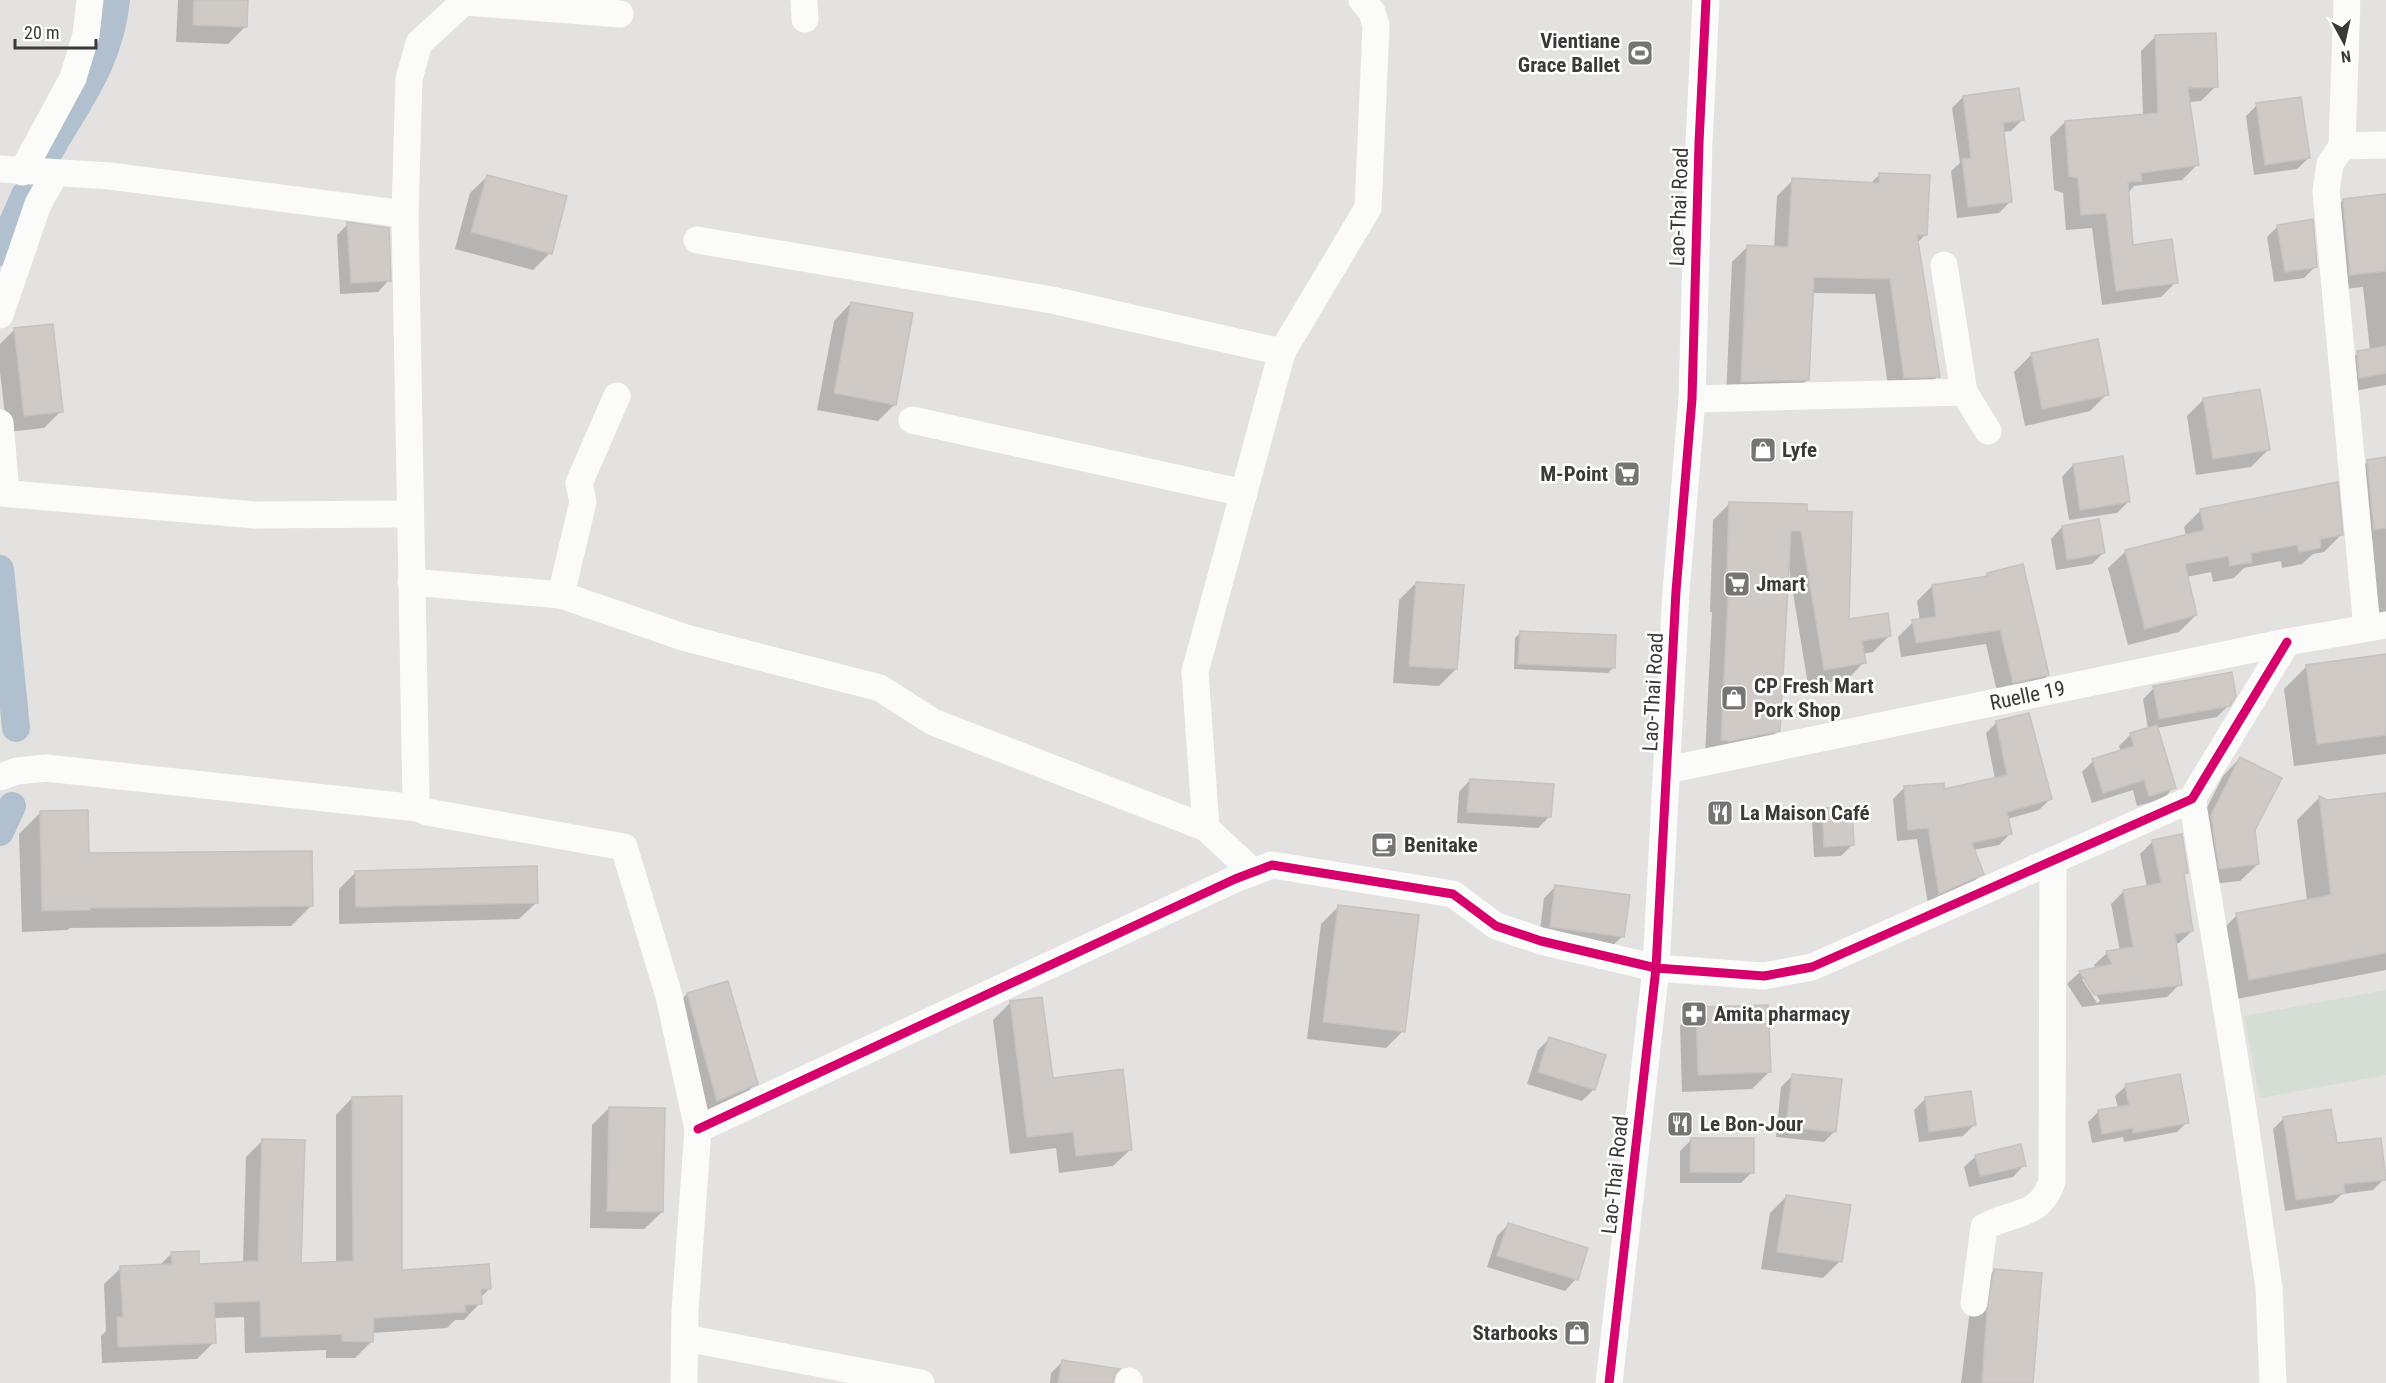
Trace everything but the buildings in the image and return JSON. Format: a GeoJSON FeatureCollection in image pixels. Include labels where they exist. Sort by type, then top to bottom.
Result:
{"type":"FeatureCollection","features":[{"type":"Feature","properties":{"kind":"street"},"geometry":{"type":"LineString","coordinates":[[90,0],[86,35],[73,78],[11,170],[110,176],[405,214]]}},
{"type":"Feature","properties":{"kind":"street"},"geometry":{"type":"LineString","coordinates":[[1206,828],[1195,672],[1282,352],[1368,208],[1376,26],[1372,12],[1362,0]]}},
{"type":"Feature","properties":{"kind":"street","name":"Lao-Thai Road"},"geometry":{"type":"LineString","coordinates":[[1609,1383],[1656,968],[1676,591],[1692,399],[1699,142],[1706,0]]}},
{"type":"Feature","properties":{"kind":"street"},"geometry":{"type":"LineString","coordinates":[[2347,0],[2342,146],[2330,164],[2326,191],[2377,626]]}},
{"type":"Feature","properties":{"kind":"street"},"geometry":{"type":"LineString","coordinates":[[418,808],[409,514],[405,214],[410,79],[419,43],[466,1],[620,15]]}},
{"type":"Feature","properties":{"kind":"street"},"geometry":{"type":"LineString","coordinates":[[2342,146],[2386,145]]}},
{"type":"Feature","properties":{"kind":"street"},"geometry":{"type":"LineString","coordinates":[[0,315],[38,204],[55,174]]}},
{"type":"Feature","properties":{"kind":"street"},"geometry":{"type":"LineString","coordinates":[[697,240],[1052,300],[1282,352]]}},
{"type":"Feature","properties":{"kind":"street"},"geometry":{"type":"LineString","coordinates":[[1944,265],[1964,392],[1988,431]]}},
{"type":"Feature","properties":{"kind":"street"},"geometry":{"type":"LineString","coordinates":[[1692,399],[1964,392]]}},
{"type":"Feature","properties":{"kind":"street"},"geometry":{"type":"LineString","coordinates":[[561,595],[583,502],[579,483],[617,396]]}},
{"type":"Feature","properties":{"kind":"street"},"geometry":{"type":"LineString","coordinates":[[912,420],[1244,493]]}},
{"type":"Feature","properties":{"kind":"street"},"geometry":{"type":"LineString","coordinates":[[0,423],[3,493],[255,515],[409,514]]}},
{"type":"Feature","properties":{"kind":"street"},"geometry":{"type":"LineString","coordinates":[[411,582],[561,595],[686,638],[880,688],[933,722],[1206,828],[1252,871]]}},
{"type":"Feature","properties":{"kind":"street","name":"Ruelle 19"},"geometry":{"type":"LineString","coordinates":[[1667,770],[2287,642],[2377,626]]}},
{"type":"Feature","properties":{"kind":"street"},"geometry":{"type":"LineString","coordinates":[[698,1129],[1252,871],[1272,865],[1453,894],[1496,926],[1541,941],[1656,968],[1764,976],[1812,967],[2192,799],[2287,642]]}},
{"type":"Feature","properties":{"kind":"street"},"geometry":{"type":"LineString","coordinates":[[0,777],[17,771],[46,768],[418,808],[427,812],[624,847],[669,996],[698,1129],[684,1383]]}},
{"type":"Feature","properties":{"kind":"street"},"geometry":{"type":"LineString","coordinates":[[2192,799],[2244,1109],[2267,1277],[2273,1383]]}},
{"type":"Feature","properties":{"kind":"street"},"geometry":{"type":"LineString","coordinates":[[1974,1303],[1984,1227],[2038,1206],[2047,1195],[2052,1182],[2053,860]]}},
{"type":"Feature","properties":{"kind":"street"},"geometry":{"type":"LineString","coordinates":[[685,1338],[921,1383]]}},
{"type":"Feature","properties":{"kind":"shaded area"},"geometry":{"type":"Polygon","coordinates":[[[2386,990],[2386,1075],[2260,1098],[2244,1016],[2386,990]]]}},
{"type":"Feature","properties":{"kind":"waterway"},"geometry":{"type":"LineString","coordinates":[[49,152],[100,62],[107,43],[116,0]]}},
{"type":"Feature","properties":{"kind":"waterway"},"geometry":{"type":"LineString","coordinates":[[0,252],[25,195]]}},
{"type":"Feature","properties":{"kind":"waterway"},"geometry":{"type":"LineString","coordinates":[[0,569],[16,728]]}},
{"type":"Feature","properties":{"kind":"waterway"},"geometry":{"type":"LineString","coordinates":[[0,832],[12,806]]}},
{"type":"Feature","properties":{"kind":"cycle path"},"geometry":{"type":"LineString","coordinates":[[1609,1383],[1656,968],[1676,591],[1692,399],[1699,143],[1706,0]]}},
{"type":"Feature","properties":{"kind":"cycle path"},"geometry":{"type":"LineString","coordinates":[[698,1129],[1235,879],[1272,865],[1453,894],[1496,926],[1541,941],[1656,968],[1764,976],[1812,967],[2192,799],[2287,642]]}},
{"type":"Feature","properties":{"kind":"place","name":"Vientiane Grace Ballet"},"geometry":{"type":"Point","coordinates":[1640,53]}},
{"type":"Feature","properties":{"kind":"place","name":"Lyfe"},"geometry":{"type":"Point","coordinates":[1763,450]}},
{"type":"Feature","properties":{"kind":"place","name":"M-Point"},"geometry":{"type":"Point","coordinates":[1627,474]}},
{"type":"Feature","properties":{"kind":"place","name":"Jmart"},"geometry":{"type":"Point","coordinates":[1737,584]}},
{"type":"Feature","properties":{"kind":"place","name":"CP Fresh Mart Pork Shop"},"geometry":{"type":"Point","coordinates":[1734,698]}},
{"type":"Feature","properties":{"kind":"place","name":"La Maison Café"},"geometry":{"type":"Point","coordinates":[1720,813]}},
{"type":"Feature","properties":{"kind":"place","name":"Benitake"},"geometry":{"type":"Point","coordinates":[1384,845]}},
{"type":"Feature","properties":{"kind":"place","name":"Amita pharmacy"},"geometry":{"type":"Point","coordinates":[1694,1014]}},
{"type":"Feature","properties":{"kind":"place","name":"Le Bon-Jour"},"geometry":{"type":"Point","coordinates":[1680,1124]}},
{"type":"Feature","properties":{"kind":"place","name":"Starbooks"},"geometry":{"type":"Point","coordinates":[1577,1333]}}]}
